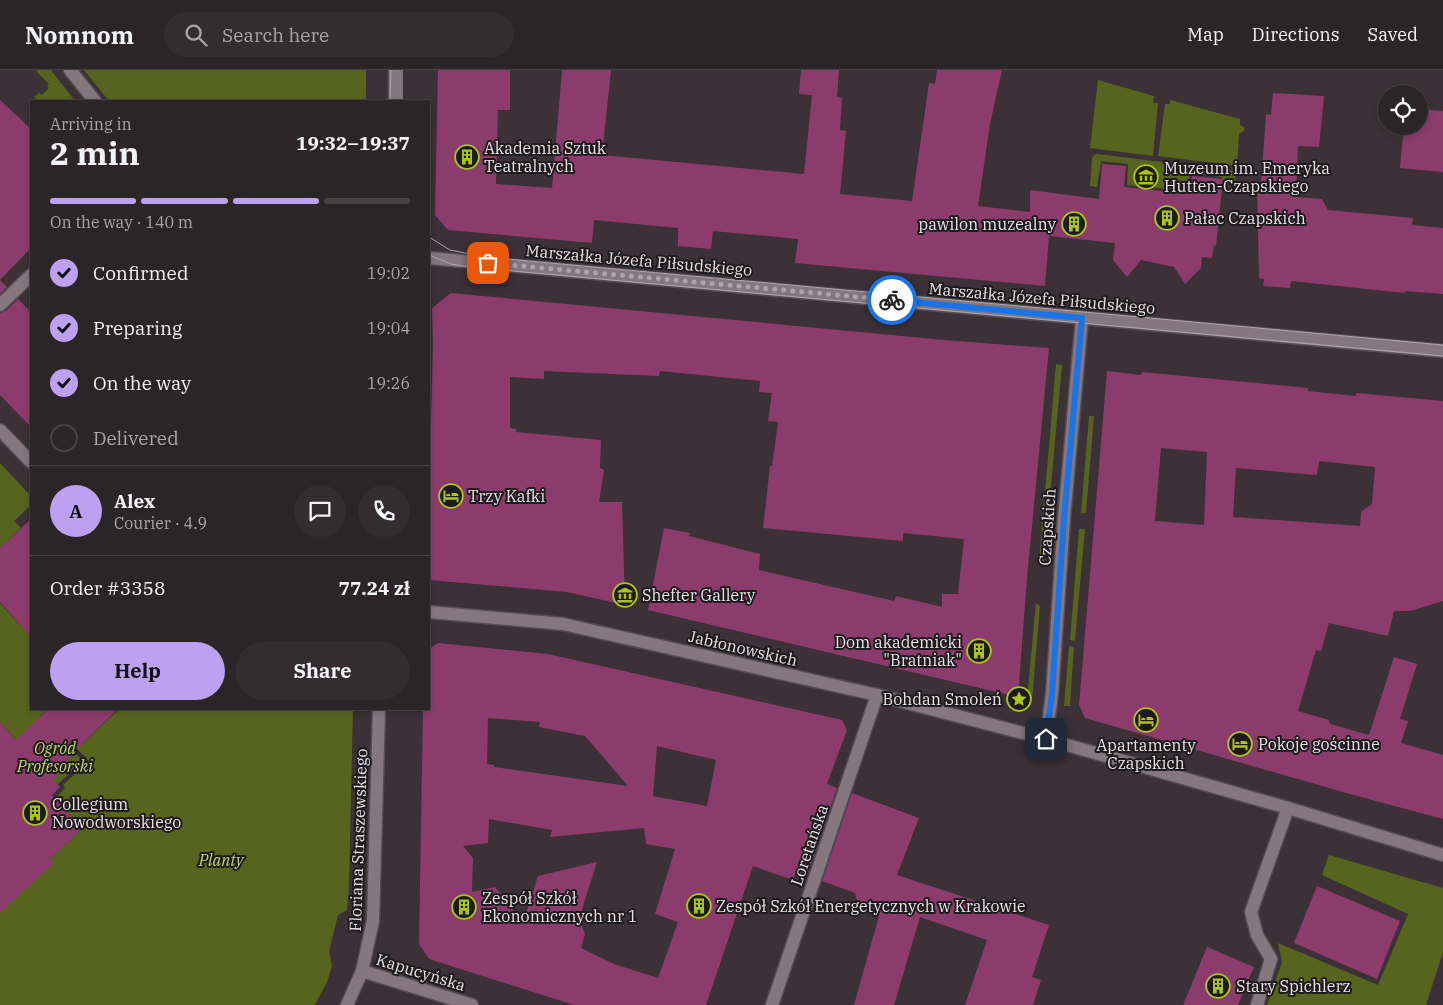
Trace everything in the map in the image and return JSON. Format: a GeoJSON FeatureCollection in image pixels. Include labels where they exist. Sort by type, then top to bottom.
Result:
{"type":"FeatureCollection","features":[{"type":"Feature","properties":{"kind":"street"},"geometry":{"type":"LineString","coordinates":[[70,70],[94,100]]}},
{"type":"Feature","properties":{"kind":"street"},"geometry":{"type":"LineString","coordinates":[[395,70],[395,100]]}},
{"type":"Feature","properties":{"kind":"street","name":"Marszałka Józefa Piłsudskiego"},"geometry":{"type":"LineString","coordinates":[[430,258],[1443,351]]}},
{"type":"Feature","properties":{"kind":"street"},"geometry":{"type":"LineString","coordinates":[[0,305],[30,276]]}},
{"type":"Feature","properties":{"kind":"street","name":"Czapskich"},"geometry":{"type":"LineString","coordinates":[[1046,739],[1052,694],[1064,519],[1082,318]]}},
{"type":"Feature","properties":{"kind":"street"},"geometry":{"type":"LineString","coordinates":[[0,430],[30,461]]}},
{"type":"Feature","properties":{"kind":"street","name":"Jabłonowskich"},"geometry":{"type":"LineString","coordinates":[[430,612],[563,624],[877,696],[1046,739],[1288,808],[1443,855]]}},
{"type":"Feature","properties":{"kind":"street","name":"Loretańska"},"geometry":{"type":"LineString","coordinates":[[772,1005],[877,696]]}},
{"type":"Feature","properties":{"kind":"street","name":"Floriana Straszewskiego"},"geometry":{"type":"LineString","coordinates":[[347,1005],[362,971],[374,913],[379,710]]}},
{"type":"Feature","properties":{"kind":"street"},"geometry":{"type":"LineString","coordinates":[[1257,1005],[1270,959],[1257,935],[1251,912],[1288,808]]}},
{"type":"Feature","properties":{"kind":"street","name":"Kapucyńska"},"geometry":{"type":"LineString","coordinates":[[362,971],[472,1005]]}},
{"type":"Feature","properties":{"kind":"green space"},"geometry":{"type":"Polygon","coordinates":[[[51,70],[74,100],[36,100],[34,97],[39,93],[42,95],[49,88],[47,86],[49,84],[36,71],[51,70]]]}},
{"type":"Feature","properties":{"kind":"green space"},"geometry":{"type":"Polygon","coordinates":[[[84,70],[366,70],[366,100],[108,100],[84,70]]]}},
{"type":"Feature","properties":{"kind":"green space"},"geometry":{"type":"Polygon","coordinates":[[[1098,80],[1154,96],[1153,103],[1158,103],[1153,156],[1090,148],[1098,80]]]}},
{"type":"Feature","properties":{"kind":"green space"},"geometry":{"type":"Polygon","coordinates":[[[1170,100],[1240,119],[1240,125],[1245,130],[1239,134],[1237,166],[1158,156],[1165,104],[1170,104],[1170,100]]]}},
{"type":"Feature","properties":{"kind":"green space"},"geometry":{"type":"Polygon","coordinates":[[[1097,154],[1236,171],[1235,181],[1222,180],[1222,177],[1190,173],[1188,191],[1127,185],[1128,164],[1101,161],[1097,187],[1090,186],[1092,158],[1097,154]]]}},
{"type":"Feature","properties":{"kind":"green space"},"geometry":{"type":"Polygon","coordinates":[[[1056,364],[1062,365],[1044,563],[1039,563],[1056,364]]]}},
{"type":"Feature","properties":{"kind":"green space"},"geometry":{"type":"Polygon","coordinates":[[[1089,416],[1094,416],[1086,513],[1081,513],[1089,416]]]}},
{"type":"Feature","properties":{"kind":"green space"},"geometry":{"type":"Polygon","coordinates":[[[0,463],[30,495],[30,506],[14,521],[21,528],[0,548],[0,463]]]}},
{"type":"Feature","properties":{"kind":"green space"},"geometry":{"type":"Polygon","coordinates":[[[1079,529],[1085,529],[1075,641],[1070,640],[1079,529]]]}},
{"type":"Feature","properties":{"kind":"green space","name":"Ogród Profesorski"},"geometry":{"type":"Polygon","coordinates":[[[0,603],[22,627],[30,620],[30,710],[47,710],[40,716],[83,761],[57,785],[0,722],[0,603]]]}},
{"type":"Feature","properties":{"kind":"green space"},"geometry":{"type":"Polygon","coordinates":[[[1036,603],[1040,606],[1032,700],[1027,699],[1036,603]]]}},
{"type":"Feature","properties":{"kind":"green space"},"geometry":{"type":"Polygon","coordinates":[[[1069,646],[1074,647],[1070,706],[1064,706],[1069,646]]]}},
{"type":"Feature","properties":{"kind":"green space","name":"Planty"},"geometry":{"type":"Polygon","coordinates":[[[118,710],[353,710],[347,910],[338,915],[329,951],[332,966],[327,982],[315,1005],[0,1005],[0,913],[50,859],[83,828],[55,798],[65,788],[63,785],[89,761],[77,749],[118,710]]]}},
{"type":"Feature","properties":{"kind":"green space"},"geometry":{"type":"Polygon","coordinates":[[[1329,855],[1443,888],[1443,952],[1426,1005],[1267,1005],[1282,962],[1278,943],[1378,985],[1408,914],[1322,875],[1329,855]]]}},
{"type":"Feature","properties":{"kind":"building"},"geometry":{"type":"Polygon","coordinates":[[[438,70],[510,70],[510,110],[498,110],[496,184],[552,188],[562,70],[611,70],[602,155],[804,174],[812,95],[799,94],[801,70],[839,70],[837,97],[842,98],[840,130],[846,131],[840,194],[912,201],[929,83],[935,84],[937,70],[1002,70],[990,124],[978,206],[1030,212],[1030,190],[1099,199],[1102,164],[1126,166],[1124,187],[1190,194],[1192,176],[1223,179],[1216,246],[1214,245],[1212,258],[1202,257],[1201,268],[1185,284],[1174,267],[1141,260],[1127,277],[1113,260],[1115,243],[1049,236],[1045,286],[795,263],[798,239],[713,231],[711,249],[678,246],[678,228],[594,220],[592,243],[448,230],[435,215],[438,70]]]}},
{"type":"Feature","properties":{"kind":"building"},"geometry":{"type":"Polygon","coordinates":[[[1273,93],[1324,96],[1319,147],[1298,146],[1296,197],[1322,199],[1328,210],[1413,218],[1412,225],[1443,228],[1443,294],[1405,291],[1405,293],[1291,281],[1290,288],[1263,286],[1264,279],[1259,278],[1257,182],[1261,183],[1266,114],[1271,115],[1273,93]]]}},
{"type":"Feature","properties":{"kind":"building"},"geometry":{"type":"Polygon","coordinates":[[[0,100],[30,128],[30,249],[0,280],[0,100]]]}},
{"type":"Feature","properties":{"kind":"building"},"geometry":{"type":"Polygon","coordinates":[[[1428,110],[1443,111],[1443,172],[1400,168],[1403,135],[1428,135],[1428,110]]]}},
{"type":"Feature","properties":{"kind":"building"},"geometry":{"type":"Polygon","coordinates":[[[0,280],[7,287],[0,294],[0,280]]]}},
{"type":"Feature","properties":{"kind":"building"},"geometry":{"type":"Polygon","coordinates":[[[451,293],[944,340],[1049,348],[1027,578],[1018,697],[648,610],[664,528],[690,533],[689,536],[760,554],[759,570],[894,601],[896,596],[942,607],[942,594],[958,594],[964,539],[903,533],[903,541],[763,528],[770,466],[772,466],[778,422],[768,421],[772,393],[759,392],[760,381],[660,371],[659,376],[544,371],[544,379],[510,377],[510,428],[516,429],[516,432],[601,440],[600,468],[604,470],[599,502],[622,502],[625,605],[567,592],[430,580],[432,308],[451,293]]]}},
{"type":"Feature","properties":{"kind":"building"},"geometry":{"type":"Polygon","coordinates":[[[18,299],[30,311],[30,426],[0,395],[0,313],[6,311],[18,299]]]}},
{"type":"Feature","properties":{"kind":"building"},"geometry":{"type":"Polygon","coordinates":[[[1107,371],[1141,375],[1142,372],[1308,388],[1308,391],[1356,396],[1356,393],[1443,401],[1443,601],[1410,611],[1394,611],[1388,636],[1329,623],[1321,651],[1316,650],[1298,711],[1329,720],[1330,724],[1369,735],[1394,657],[1417,664],[1400,719],[1408,721],[1401,743],[1443,755],[1443,819],[1085,718],[1079,705],[1107,371]],[[1161,448],[1155,521],[1204,525],[1207,452],[1161,448]],[[1319,461],[1317,475],[1236,468],[1233,517],[1360,526],[1361,512],[1372,504],[1375,467],[1319,461]]]}},
{"type":"Feature","properties":{"kind":"building"},"geometry":{"type":"Polygon","coordinates":[[[30,520],[30,636],[0,602],[0,548],[30,520]]]}},
{"type":"Feature","properties":{"kind":"building"},"geometry":{"type":"Polygon","coordinates":[[[438,643],[548,654],[842,720],[847,730],[827,784],[837,788],[807,876],[796,872],[793,880],[753,866],[706,1005],[574,1005],[429,959],[419,944],[423,710],[430,710],[430,648],[438,643]],[[488,718],[487,764],[494,765],[494,767],[628,786],[585,736],[539,727],[540,722],[488,718]],[[657,746],[653,796],[707,806],[716,760],[657,746]],[[489,819],[488,843],[463,846],[473,858],[472,892],[495,887],[523,923],[538,876],[597,862],[579,919],[585,934],[581,948],[614,964],[658,978],[678,922],[655,914],[675,849],[646,844],[644,828],[550,837],[552,830],[489,819]]]}},
{"type":"Feature","properties":{"kind":"building","name":"Collegium Nowodworskiego"},"geometry":{"type":"Polygon","coordinates":[[[47,710],[117,710],[75,751],[53,780],[60,787],[52,795],[83,828],[50,859],[54,863],[0,913],[0,722],[16,740],[47,710]]]}},
{"type":"Feature","properties":{"kind":"building"},"geometry":{"type":"Polygon","coordinates":[[[852,793],[919,818],[897,875],[1049,925],[1032,977],[1041,980],[1033,1005],[965,1005],[987,940],[920,917],[894,1005],[854,1005],[879,916],[858,906],[855,893],[822,881],[852,793]]]}},
{"type":"Feature","properties":{"kind":"building"},"geometry":{"type":"Polygon","coordinates":[[[1317,886],[1400,921],[1377,979],[1294,943],[1317,886]]]}},
{"type":"Feature","properties":{"kind":"building","name":"Stary Spichlerz"},"geometry":{"type":"Polygon","coordinates":[[[1207,947],[1254,967],[1238,1005],[1183,1005],[1207,947]]]}},
{"type":"Feature","properties":{"kind":"tram line"},"geometry":{"type":"LineString","coordinates":[[390,100],[391,70]]}},
{"type":"Feature","properties":{"kind":"tram line"},"geometry":{"type":"LineString","coordinates":[[402,70],[402,100]]}},
{"type":"Feature","properties":{"kind":"tram line"},"geometry":{"type":"LineString","coordinates":[[430,238],[450,250],[485,257],[1443,345]]}},
{"type":"Feature","properties":{"kind":"tram line"},"geometry":{"type":"LineString","coordinates":[[430,255],[451,264],[469,267],[1443,356]]}},
{"type":"Feature","properties":{"kind":"way so far"},"geometry":{"type":"LineString","coordinates":[[488,263],[892,300]]}},
{"type":"Feature","properties":{"kind":"place","name":"Akademia Sztuk Teatralnych"},"geometry":{"type":"Point","coordinates":[467,157]}},
{"type":"Feature","properties":{"kind":"place","name":"Muzeum im. Emeryka Hutten-Czapskiego"},"geometry":{"type":"Point","coordinates":[1146,177]}},
{"type":"Feature","properties":{"kind":"place","name":"Pałac Czapskich"},"geometry":{"type":"Point","coordinates":[1167,218]}},
{"type":"Feature","properties":{"kind":"place","name":"pawilon muzealny"},"geometry":{"type":"Point","coordinates":[1074,224]}},
{"type":"Feature","properties":{"kind":"place","name":"Trzy Kafki"},"geometry":{"type":"Point","coordinates":[451,496]}},
{"type":"Feature","properties":{"kind":"place","name":"Shefter Gallery"},"geometry":{"type":"Point","coordinates":[625,595]}},
{"type":"Feature","properties":{"kind":"place","name":"Dom akademicki \"Bratniak\""},"geometry":{"type":"Point","coordinates":[979,651]}},
{"type":"Feature","properties":{"kind":"place","name":"Bohdan Smoleń"},"geometry":{"type":"Point","coordinates":[1019,699]}},
{"type":"Feature","properties":{"kind":"place","name":"Apartamenty Czapskich"},"geometry":{"type":"Point","coordinates":[1146,720]}},
{"type":"Feature","properties":{"kind":"place","name":"Pokoje gościnne"},"geometry":{"type":"Point","coordinates":[1240,744]}},
{"type":"Feature","properties":{"kind":"place","name":"Collegium Nowodworskiego"},"geometry":{"type":"Point","coordinates":[35,813]}},
{"type":"Feature","properties":{"kind":"place","name":"Zespół Szkół Energetycznych w Krakowie"},"geometry":{"type":"Point","coordinates":[699,906]}},
{"type":"Feature","properties":{"kind":"place","name":"Zespół Szkół Ekonomicznych nr 1"},"geometry":{"type":"Point","coordinates":[464,907]}},
{"type":"Feature","properties":{"kind":"place","name":"Stary Spichlerz"},"geometry":{"type":"Point","coordinates":[1218,986]}},
{"type":"Feature","properties":{"kind":"route"},"geometry":{"type":"LineString","coordinates":[[892,300],[1082,318],[1064,519],[1052,694],[1046,739]]}}]}
